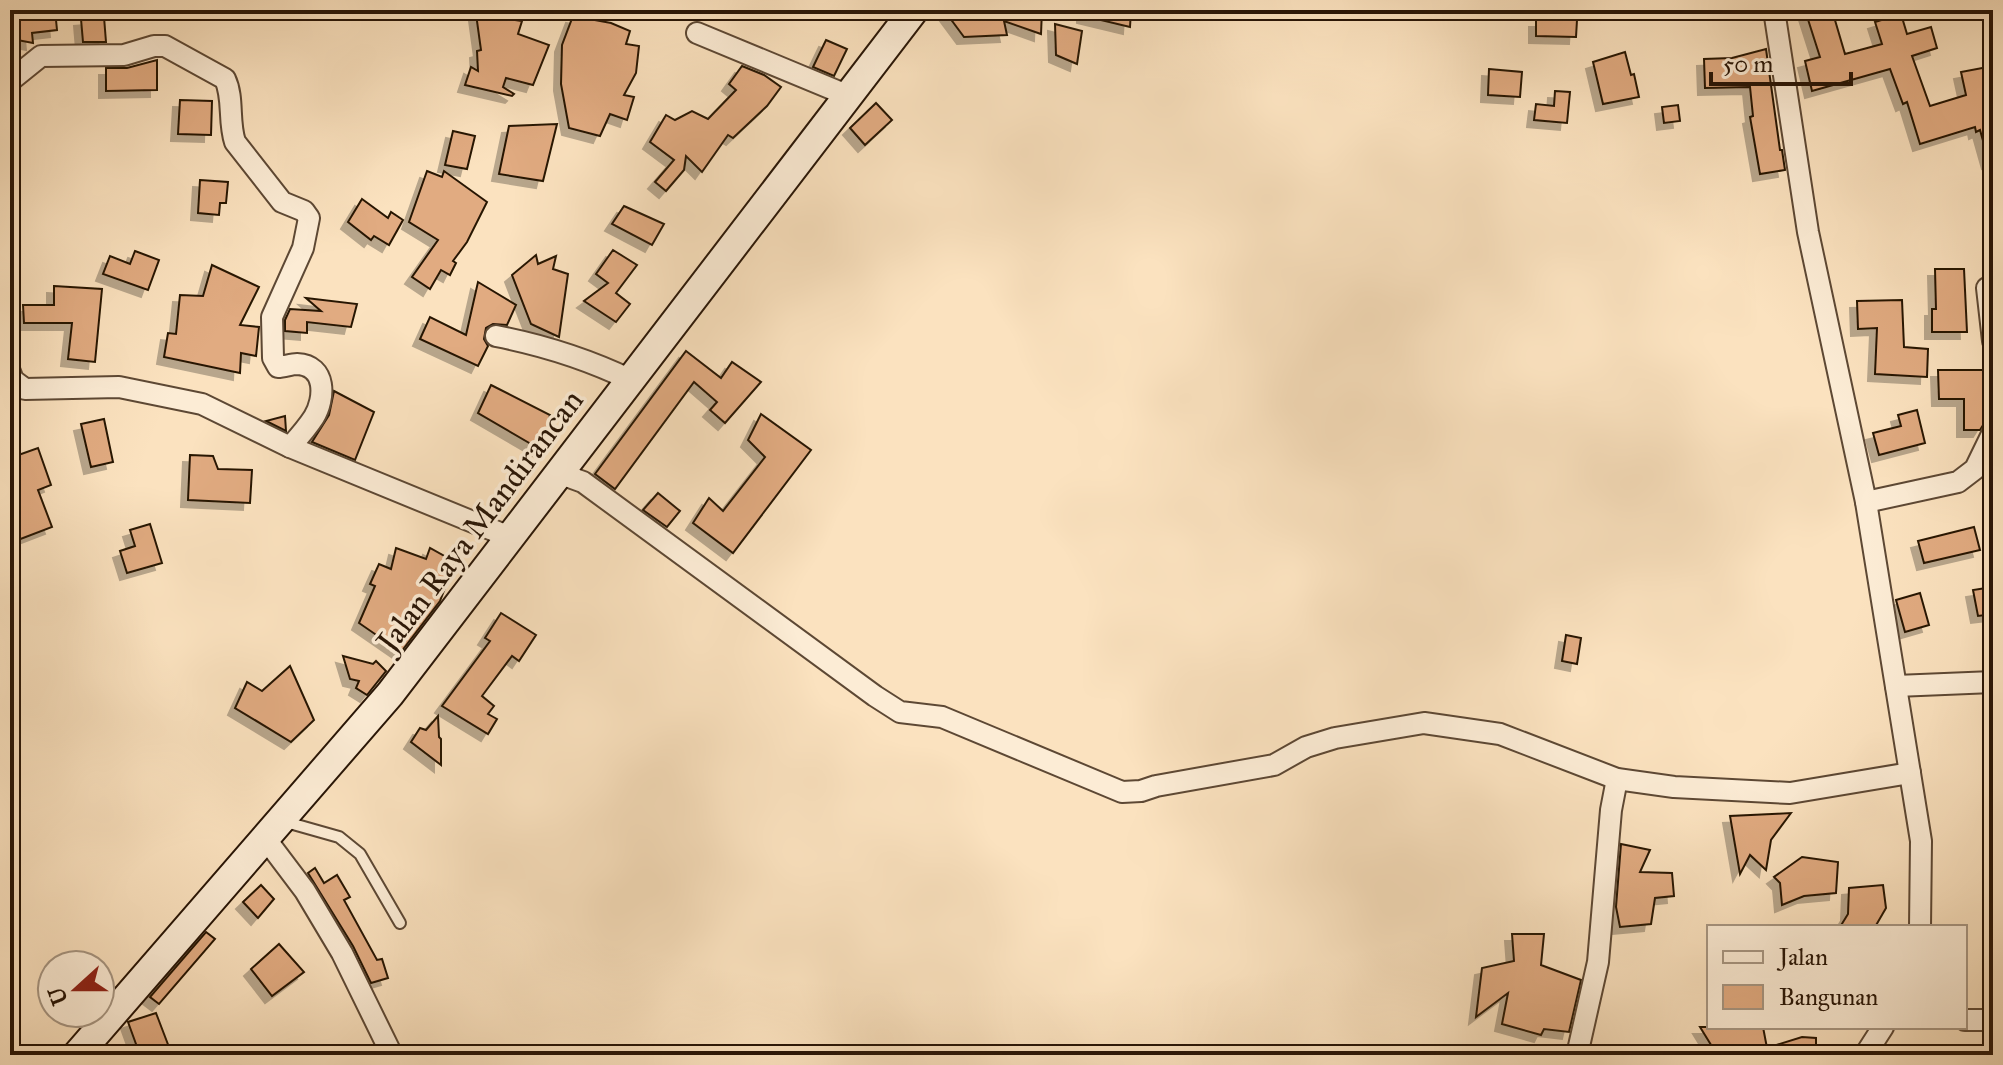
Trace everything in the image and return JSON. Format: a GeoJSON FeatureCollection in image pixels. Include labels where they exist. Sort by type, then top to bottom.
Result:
{"type":"FeatureCollection","features":[{"type":"Feature","properties":{"kind":"street","name":"Jalan Raya Mandirancan"},"geometry":{"type":"LineString","coordinates":[[77,1055],[390,694],[914,10]]}},
{"type":"Feature","properties":{"kind":"street"},"geometry":{"type":"LineString","coordinates":[[1774,10],[1808,232],[1866,502],[1921,841],[1920,925]]}},
{"type":"Feature","properties":{"kind":"street"},"geometry":{"type":"LineString","coordinates":[[697,33],[849,96]]}},
{"type":"Feature","properties":{"kind":"street"},"geometry":{"type":"LineString","coordinates":[[10,81],[41,56],[124,55],[154,46],[165,46],[225,79],[229,88],[235,142],[282,202],[304,211],[309,218],[303,248],[272,317],[273,358],[278,367],[299,364],[310,368],[318,376],[323,391],[314,416],[290,447]]}},
{"type":"Feature","properties":{"kind":"street"},"geometry":{"type":"LineString","coordinates":[[1987,288],[1993,341]]}},
{"type":"Feature","properties":{"kind":"street"},"geometry":{"type":"LineString","coordinates":[[496,336],[535,343],[600,365],[631,380]]}},
{"type":"Feature","properties":{"kind":"street"},"geometry":{"type":"LineString","coordinates":[[10,372],[13,380],[25,389],[119,387],[202,404],[290,447],[512,538]]}},
{"type":"Feature","properties":{"kind":"street"},"geometry":{"type":"LineString","coordinates":[[1866,502],[1958,482],[1975,469],[1993,432]]}},
{"type":"Feature","properties":{"kind":"street"},"geometry":{"type":"LineString","coordinates":[[561,474],[583,482],[900,712],[942,717],[1122,792],[1274,765],[1306,747],[1335,738],[1424,723],[1500,734],[1617,779],[1674,787],[1790,793],[1910,773]]}},
{"type":"Feature","properties":{"kind":"street"},"geometry":{"type":"LineString","coordinates":[[1896,686],[1993,682]]}},
{"type":"Feature","properties":{"kind":"street"},"geometry":{"type":"LineString","coordinates":[[1577,1055],[1598,962],[1611,810],[1617,779]]}},
{"type":"Feature","properties":{"kind":"street"},"geometry":{"type":"LineString","coordinates":[[273,829],[342,953],[392,1055]]}},
{"type":"Feature","properties":{"kind":"street"},"geometry":{"type":"LineString","coordinates":[[1967,1020],[1993,1020]]}},
{"type":"Feature","properties":{"kind":"street"},"geometry":{"type":"LineString","coordinates":[[1865,1055],[1882,1029]]}},
{"type":"Feature","properties":{"kind":"lane"},"geometry":{"type":"LineString","coordinates":[[273,829],[339,837],[360,854],[400,923]]}},
{"type":"Feature","properties":{"kind":"building"},"geometry":{"type":"Polygon","coordinates":[[[10,10],[55,10],[57,30],[32,33],[33,43],[12,39],[10,10]]]}},
{"type":"Feature","properties":{"kind":"building"},"geometry":{"type":"Polygon","coordinates":[[[944,10],[1042,10],[1041,34],[1004,21],[1007,35],[964,37],[944,10]]]}},
{"type":"Feature","properties":{"kind":"building"},"geometry":{"type":"Polygon","coordinates":[[[1084,10],[1131,10],[1130,27],[1084,16],[1084,10]]]}},
{"type":"Feature","properties":{"kind":"building"},"geometry":{"type":"Polygon","coordinates":[[[1805,10],[1832,10],[1845,54],[1882,44],[1875,22],[1901,14],[1907,34],[1931,27],[1937,48],[1912,56],[1930,106],[1966,95],[1961,72],[1993,66],[1993,161],[1989,162],[1980,130],[1976,132],[1975,127],[1920,144],[1907,102],[1903,104],[1890,69],[1812,91],[1805,61],[1820,57],[1805,10]]]}},
{"type":"Feature","properties":{"kind":"building"},"geometry":{"type":"Polygon","coordinates":[[[476,14],[522,21],[518,34],[549,45],[533,85],[506,78],[503,87],[514,94],[512,96],[465,85],[471,67],[478,71],[477,51],[481,50],[476,14]]]}},
{"type":"Feature","properties":{"kind":"building"},"geometry":{"type":"Polygon","coordinates":[[[573,16],[611,23],[630,31],[626,44],[639,46],[636,73],[624,95],[634,97],[627,120],[610,114],[600,136],[569,128],[561,84],[562,45],[573,16]]]}},
{"type":"Feature","properties":{"kind":"building"},"geometry":{"type":"Polygon","coordinates":[[[104,17],[106,42],[83,42],[81,19],[104,17]]]}},
{"type":"Feature","properties":{"kind":"building"},"geometry":{"type":"Polygon","coordinates":[[[1536,20],[1577,20],[1576,37],[1536,36],[1536,20]]]}},
{"type":"Feature","properties":{"kind":"building"},"geometry":{"type":"Polygon","coordinates":[[[1055,24],[1082,31],[1077,64],[1056,55],[1055,24]]]}},
{"type":"Feature","properties":{"kind":"building"},"geometry":{"type":"Polygon","coordinates":[[[826,40],[847,49],[834,76],[813,67],[826,40]]]}},
{"type":"Feature","properties":{"kind":"building"},"geometry":{"type":"Polygon","coordinates":[[[1766,49],[1785,170],[1760,174],[1750,117],[1753,116],[1750,87],[1705,88],[1704,59],[1732,58],[1766,49]]]}},
{"type":"Feature","properties":{"kind":"building"},"geometry":{"type":"Polygon","coordinates":[[[1625,52],[1639,97],[1603,104],[1593,62],[1625,52]]]}},
{"type":"Feature","properties":{"kind":"building"},"geometry":{"type":"Polygon","coordinates":[[[157,60],[157,90],[106,91],[106,68],[127,68],[157,60]]]}},
{"type":"Feature","properties":{"kind":"building"},"geometry":{"type":"Polygon","coordinates":[[[742,66],[764,75],[781,87],[767,106],[733,138],[728,135],[702,172],[686,156],[684,170],[666,191],[655,182],[674,160],[650,142],[666,115],[675,120],[692,111],[708,119],[736,90],[729,84],[742,66]]]}},
{"type":"Feature","properties":{"kind":"building"},"geometry":{"type":"Polygon","coordinates":[[[1489,69],[1522,72],[1520,97],[1488,95],[1489,69]]]}},
{"type":"Feature","properties":{"kind":"building"},"geometry":{"type":"Polygon","coordinates":[[[1555,91],[1570,92],[1567,123],[1534,120],[1536,104],[1554,106],[1555,91]]]}},
{"type":"Feature","properties":{"kind":"building"},"geometry":{"type":"Polygon","coordinates":[[[180,100],[212,101],[211,135],[178,134],[180,100]]]}},
{"type":"Feature","properties":{"kind":"building"},"geometry":{"type":"Polygon","coordinates":[[[876,103],[892,120],[865,145],[850,128],[876,103]]]}},
{"type":"Feature","properties":{"kind":"building"},"geometry":{"type":"Polygon","coordinates":[[[1678,105],[1680,121],[1664,123],[1662,107],[1678,105]]]}},
{"type":"Feature","properties":{"kind":"building"},"geometry":{"type":"Polygon","coordinates":[[[557,124],[543,181],[499,174],[509,126],[557,124]]]}},
{"type":"Feature","properties":{"kind":"building"},"geometry":{"type":"Polygon","coordinates":[[[453,131],[475,136],[467,169],[445,165],[453,131]]]}},
{"type":"Feature","properties":{"kind":"building"},"geometry":{"type":"Polygon","coordinates":[[[427,171],[442,177],[444,171],[487,202],[467,242],[453,261],[456,263],[450,275],[441,270],[430,289],[412,277],[438,240],[409,222],[427,171]]]}},
{"type":"Feature","properties":{"kind":"building"},"geometry":{"type":"Polygon","coordinates":[[[200,180],[228,182],[226,203],[220,203],[219,215],[198,213],[200,180]]]}},
{"type":"Feature","properties":{"kind":"building"},"geometry":{"type":"Polygon","coordinates":[[[362,199],[388,218],[391,212],[403,220],[389,245],[374,236],[371,240],[348,222],[362,199]]]}},
{"type":"Feature","properties":{"kind":"building"},"geometry":{"type":"Polygon","coordinates":[[[624,206],[664,224],[652,245],[612,224],[624,206]]]}},
{"type":"Feature","properties":{"kind":"building"},"geometry":{"type":"Polygon","coordinates":[[[613,250],[637,265],[616,293],[630,304],[616,322],[584,301],[608,283],[596,274],[613,250]]]}},
{"type":"Feature","properties":{"kind":"building"},"geometry":{"type":"Polygon","coordinates":[[[135,251],[159,260],[148,290],[103,274],[110,256],[130,264],[135,251]]]}},
{"type":"Feature","properties":{"kind":"building"},"geometry":{"type":"Polygon","coordinates":[[[536,255],[538,264],[556,256],[553,269],[568,274],[559,337],[531,324],[512,275],[536,255]]]}},
{"type":"Feature","properties":{"kind":"building"},"geometry":{"type":"Polygon","coordinates":[[[212,265],[259,287],[240,325],[259,327],[256,356],[241,353],[240,373],[164,357],[168,333],[176,334],[180,295],[203,296],[212,265]]]}},
{"type":"Feature","properties":{"kind":"building"},"geometry":{"type":"Polygon","coordinates":[[[1935,269],[1964,269],[1967,332],[1932,332],[1932,309],[1936,309],[1935,269]]]}},
{"type":"Feature","properties":{"kind":"building"},"geometry":{"type":"Polygon","coordinates":[[[478,282],[516,305],[507,325],[493,324],[486,328],[484,339],[488,346],[478,366],[420,339],[430,317],[466,335],[478,282]]]}},
{"type":"Feature","properties":{"kind":"building"},"geometry":{"type":"Polygon","coordinates":[[[54,286],[102,289],[95,362],[68,359],[72,323],[24,323],[23,305],[54,305],[54,286]]]}},
{"type":"Feature","properties":{"kind":"building"},"geometry":{"type":"Polygon","coordinates":[[[306,298],[357,304],[351,327],[307,322],[307,333],[285,331],[285,320],[290,309],[321,311],[306,298]]]}},
{"type":"Feature","properties":{"kind":"building"},"geometry":{"type":"Polygon","coordinates":[[[1902,300],[1904,347],[1928,349],[1927,377],[1875,374],[1877,328],[1858,329],[1857,301],[1902,300]]]}},
{"type":"Feature","properties":{"kind":"building"},"geometry":{"type":"Polygon","coordinates":[[[686,351],[721,378],[732,362],[761,382],[725,423],[710,410],[717,402],[694,382],[615,489],[595,474],[686,351]]]}},
{"type":"Feature","properties":{"kind":"building"},"geometry":{"type":"Polygon","coordinates":[[[1938,370],[1983,370],[1985,422],[1980,430],[1964,430],[1964,399],[1939,399],[1938,370]]]}},
{"type":"Feature","properties":{"kind":"building"},"geometry":{"type":"Polygon","coordinates":[[[491,385],[550,415],[543,451],[478,413],[491,385]]]}},
{"type":"Feature","properties":{"kind":"building"},"geometry":{"type":"Polygon","coordinates":[[[334,391],[374,412],[355,460],[312,442],[329,415],[334,391]]]}},
{"type":"Feature","properties":{"kind":"building"},"geometry":{"type":"Polygon","coordinates":[[[1917,410],[1925,443],[1879,455],[1873,433],[1901,426],[1898,415],[1917,410]]]}},
{"type":"Feature","properties":{"kind":"building"},"geometry":{"type":"Polygon","coordinates":[[[761,414],[811,450],[733,553],[693,523],[709,498],[723,511],[765,457],[748,440],[761,414]]]}},
{"type":"Feature","properties":{"kind":"building"},"geometry":{"type":"Polygon","coordinates":[[[285,416],[286,431],[266,421],[285,416]]]}},
{"type":"Feature","properties":{"kind":"building"},"geometry":{"type":"Polygon","coordinates":[[[104,419],[113,462],[91,467],[81,424],[104,419]]]}},
{"type":"Feature","properties":{"kind":"building"},"geometry":{"type":"Polygon","coordinates":[[[38,448],[51,485],[38,490],[52,527],[10,543],[10,458],[38,448]]]}},
{"type":"Feature","properties":{"kind":"building"},"geometry":{"type":"Polygon","coordinates":[[[190,455],[213,456],[218,469],[252,470],[250,503],[188,500],[190,455]]]}},
{"type":"Feature","properties":{"kind":"building"},"geometry":{"type":"Polygon","coordinates":[[[658,493],[680,511],[667,527],[643,510],[658,493]]]}},
{"type":"Feature","properties":{"kind":"building"},"geometry":{"type":"Polygon","coordinates":[[[150,524],[162,563],[127,573],[120,551],[135,546],[130,530],[150,524]]]}},
{"type":"Feature","properties":{"kind":"building"},"geometry":{"type":"Polygon","coordinates":[[[1974,527],[1980,550],[1924,563],[1918,541],[1974,527]]]}},
{"type":"Feature","properties":{"kind":"building"},"geometry":{"type":"Polygon","coordinates":[[[396,548],[426,559],[430,548],[455,562],[440,601],[401,652],[359,623],[375,586],[370,584],[379,564],[391,569],[396,548]]]}},
{"type":"Feature","properties":{"kind":"building"},"geometry":{"type":"Polygon","coordinates":[[[1993,587],[1993,614],[1978,616],[1973,590],[1993,587]]]}},
{"type":"Feature","properties":{"kind":"building"},"geometry":{"type":"Polygon","coordinates":[[[1920,593],[1929,625],[1905,632],[1896,600],[1920,593]]]}},
{"type":"Feature","properties":{"kind":"building"},"geometry":{"type":"Polygon","coordinates":[[[501,613],[536,635],[519,661],[512,656],[482,696],[494,706],[488,714],[497,719],[488,734],[442,706],[490,641],[485,638],[501,613]]]}},
{"type":"Feature","properties":{"kind":"building"},"geometry":{"type":"Polygon","coordinates":[[[1566,635],[1581,638],[1577,664],[1562,661],[1566,635]]]}},
{"type":"Feature","properties":{"kind":"building"},"geometry":{"type":"Polygon","coordinates":[[[343,656],[373,664],[376,661],[386,671],[367,695],[356,688],[359,681],[350,679],[343,656]]]}},
{"type":"Feature","properties":{"kind":"building"},"geometry":{"type":"Polygon","coordinates":[[[290,666],[314,720],[291,742],[235,708],[247,682],[262,691],[290,666]]]}},
{"type":"Feature","properties":{"kind":"building"},"geometry":{"type":"Polygon","coordinates":[[[438,716],[441,765],[411,742],[420,728],[426,730],[438,716]]]}},
{"type":"Feature","properties":{"kind":"building"},"geometry":{"type":"Polygon","coordinates":[[[1791,813],[1771,840],[1766,870],[1750,855],[1740,874],[1730,816],[1791,813]]]}},
{"type":"Feature","properties":{"kind":"building"},"geometry":{"type":"Polygon","coordinates":[[[1621,844],[1650,850],[1640,872],[1672,873],[1674,896],[1655,898],[1651,924],[1620,927],[1616,907],[1621,844]]]}},
{"type":"Feature","properties":{"kind":"building"},"geometry":{"type":"Polygon","coordinates":[[[1802,857],[1838,862],[1836,893],[1804,896],[1782,905],[1780,883],[1774,877],[1802,857]]]}},
{"type":"Feature","properties":{"kind":"building"},"geometry":{"type":"Polygon","coordinates":[[[315,868],[324,883],[337,875],[350,897],[344,900],[377,960],[382,959],[388,978],[371,983],[353,946],[308,873],[315,868]]]}},
{"type":"Feature","properties":{"kind":"building"},"geometry":{"type":"Polygon","coordinates":[[[261,885],[274,899],[258,918],[243,902],[261,885]]]}},
{"type":"Feature","properties":{"kind":"building"},"geometry":{"type":"Polygon","coordinates":[[[1883,885],[1886,908],[1876,925],[1841,925],[1848,914],[1849,888],[1883,885]]]}},
{"type":"Feature","properties":{"kind":"building"},"geometry":{"type":"Polygon","coordinates":[[[206,932],[215,939],[159,1004],[150,997],[206,932]]]}},
{"type":"Feature","properties":{"kind":"building"},"geometry":{"type":"Polygon","coordinates":[[[1512,934],[1544,934],[1541,965],[1581,980],[1569,1032],[1544,1029],[1541,1035],[1502,1024],[1508,993],[1476,1017],[1482,968],[1514,961],[1512,934]]]}},
{"type":"Feature","properties":{"kind":"building"},"geometry":{"type":"Polygon","coordinates":[[[279,944],[304,972],[272,996],[251,969],[279,944]]]}},
{"type":"Feature","properties":{"kind":"building"},"geometry":{"type":"Polygon","coordinates":[[[156,1013],[172,1055],[140,1055],[128,1022],[156,1013]]]}},
{"type":"Feature","properties":{"kind":"building"},"geometry":{"type":"Polygon","coordinates":[[[1700,1027],[1763,1029],[1767,1048],[1802,1037],[1816,1038],[1816,1055],[1740,1055],[1734,1050],[1716,1053],[1700,1027]]]}}]}
